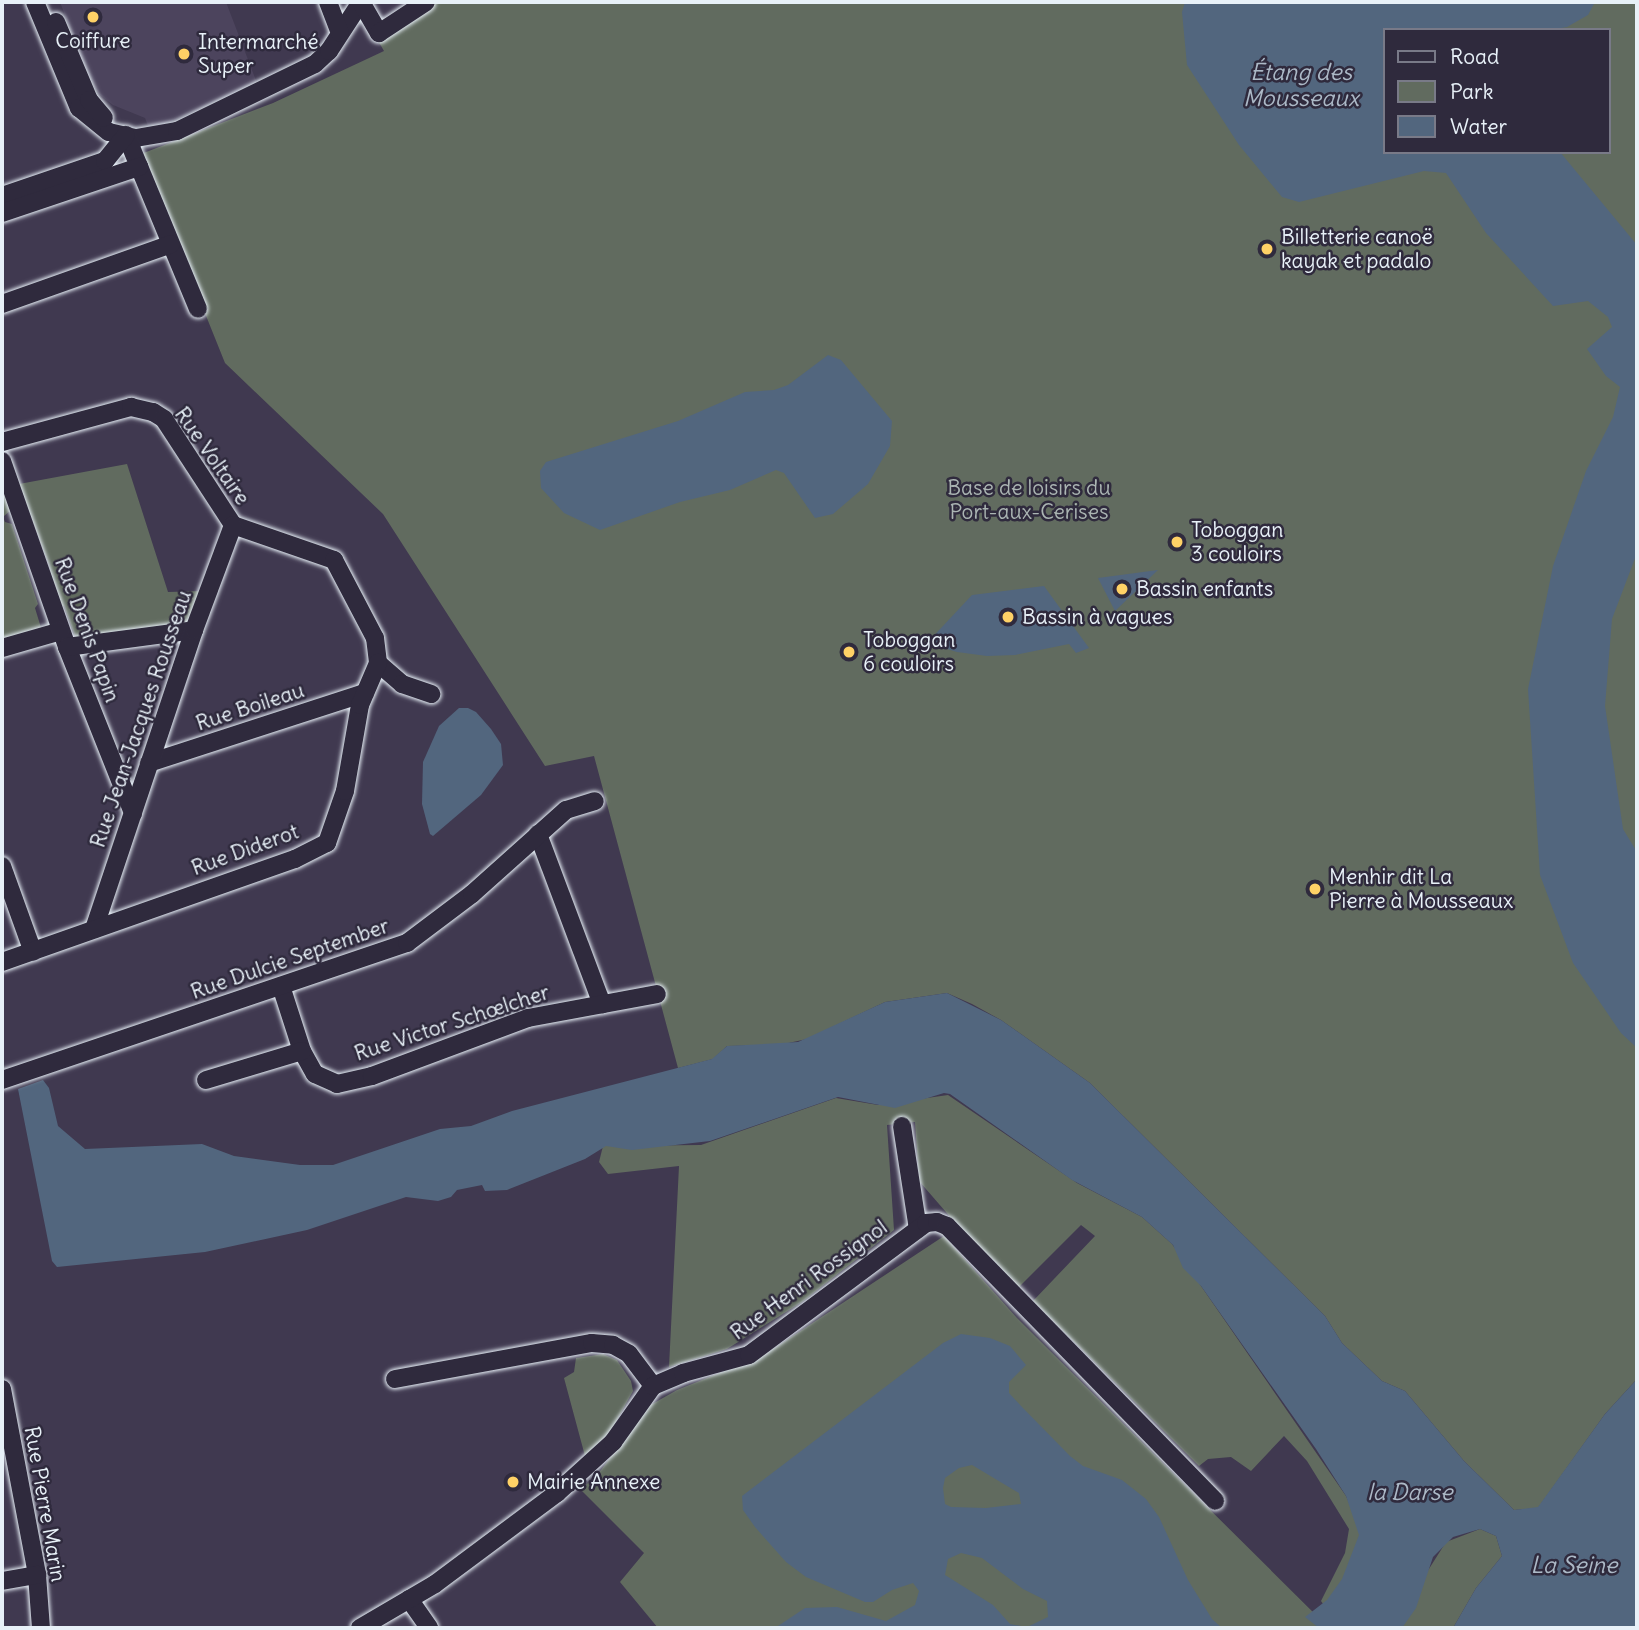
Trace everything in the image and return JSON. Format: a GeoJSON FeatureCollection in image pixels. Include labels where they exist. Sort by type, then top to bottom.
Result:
{"type":"FeatureCollection","features":[{"type":"Feature","properties":{"kind":"street"},"geometry":{"type":"LineString","coordinates":[[35,2],[79,108],[99,127],[126,135],[152,138],[177,131],[315,64],[340,33],[359,3],[379,33],[426,2]]}},
{"type":"Feature","properties":{"kind":"street"},"geometry":{"type":"LineString","coordinates":[[48,2],[94,109],[126,135],[198,309]]}},
{"type":"Feature","properties":{"kind":"street"},"geometry":{"type":"LineString","coordinates":[[328,2],[340,33]]}},
{"type":"Feature","properties":{"kind":"street"},"geometry":{"type":"LineString","coordinates":[[2,196],[105,161],[126,135]]}},
{"type":"Feature","properties":{"kind":"street"},"geometry":{"type":"LineString","coordinates":[[2,213],[139,167]]}},
{"type":"Feature","properties":{"kind":"street"},"geometry":{"type":"LineString","coordinates":[[2,304],[171,244]]}},
{"type":"Feature","properties":{"kind":"street","name":"Rue Voltaire"},"geometry":{"type":"LineString","coordinates":[[2,442],[131,407],[153,412],[164,419],[233,525],[334,559],[375,638],[378,663]]}},
{"type":"Feature","properties":{"kind":"street","name":"Rue Denis Papin"},"geometry":{"type":"LineString","coordinates":[[2,461],[64,639],[133,813]]}},
{"type":"Feature","properties":{"kind":"street","name":"Rue Jean-Jacques Rousseau"},"geometry":{"type":"LineString","coordinates":[[94,929],[194,629],[233,525]]}},
{"type":"Feature","properties":{"kind":"street"},"geometry":{"type":"LineString","coordinates":[[2,648],[64,639],[194,629]]}},
{"type":"Feature","properties":{"kind":"street"},"geometry":{"type":"LineString","coordinates":[[378,663],[402,684],[431,694]]}},
{"type":"Feature","properties":{"kind":"street","name":"Rue Diderot"},"geometry":{"type":"LineString","coordinates":[[2,962],[295,859],[327,843],[345,791],[360,705],[378,663]]}},
{"type":"Feature","properties":{"kind":"street","name":"Rue Boileau"},"geometry":{"type":"LineString","coordinates":[[149,763],[365,693]]}},
{"type":"Feature","properties":{"kind":"street","name":"Rue Dulcie September"},"geometry":{"type":"LineString","coordinates":[[2,1080],[407,943],[472,894],[566,810],[595,801]]}},
{"type":"Feature","properties":{"kind":"street"},"geometry":{"type":"LineString","coordinates":[[538,834],[602,1004]]}},
{"type":"Feature","properties":{"kind":"street"},"geometry":{"type":"LineString","coordinates":[[2,866],[33,952]]}},
{"type":"Feature","properties":{"kind":"street","name":"Rue Victor Schœlcher"},"geometry":{"type":"LineString","coordinates":[[281,986],[302,1051],[315,1074],[337,1084],[372,1076],[528,1018],[657,994]]}},
{"type":"Feature","properties":{"kind":"street"},"geometry":{"type":"LineString","coordinates":[[206,1080],[302,1051]]}},
{"type":"Feature","properties":{"kind":"street"},"geometry":{"type":"LineString","coordinates":[[902,1126],[918,1229]]}},
{"type":"Feature","properties":{"kind":"street","name":"Rue Henri Rossignol"},"geometry":{"type":"LineString","coordinates":[[653,1386],[683,1373],[749,1355],[926,1223],[937,1222],[947,1226],[1215,1501]]}},
{"type":"Feature","properties":{"kind":"street"},"geometry":{"type":"LineString","coordinates":[[360,1628],[435,1584],[557,1493],[613,1442],[653,1386],[629,1354],[613,1345],[593,1343],[395,1378]]}},
{"type":"Feature","properties":{"kind":"street","name":"Rue Pierre Marin"},"geometry":{"type":"LineString","coordinates":[[2,1389],[37,1575],[41,1628]]}},
{"type":"Feature","properties":{"kind":"street"},"geometry":{"type":"LineString","coordinates":[[2,1581],[37,1575]]}},
{"type":"Feature","properties":{"kind":"street"},"geometry":{"type":"LineString","coordinates":[[409,1599],[429,1628]]}},
{"type":"Feature","properties":{"kind":"shaded area"},"geometry":{"type":"Polygon","coordinates":[[[60,2],[226,2],[257,83],[150,131],[145,118],[113,105],[99,94],[89,78],[60,2]]]}},
{"type":"Feature","properties":{"kind":"green space","name":"Base de loisirs du Port-aux-Cerises"},"geometry":{"type":"Polygon","coordinates":[[[432,2],[1637,2],[1637,1379],[1605,1414],[1538,1508],[1514,1510],[1464,1461],[1405,1391],[1382,1381],[1342,1343],[1325,1316],[1090,1083],[1001,1020],[972,1004],[947,993],[885,1002],[807,1039],[779,1045],[727,1046],[713,1059],[678,1068],[594,756],[545,766],[383,514],[225,363],[141,154],[273,103],[384,51],[377,39],[432,2]]]}},
{"type":"Feature","properties":{"kind":"green space"},"geometry":{"type":"Polygon","coordinates":[[[127,464],[168,592],[202,591],[190,623],[76,639],[64,606],[60,608],[49,565],[19,484],[127,464]]]}},
{"type":"Feature","properties":{"kind":"green space"},"geometry":{"type":"Polygon","coordinates":[[[2,488],[12,509],[3,517],[5,522],[12,524],[38,604],[35,608],[42,631],[2,644],[2,488]]]}},
{"type":"Feature","properties":{"kind":"green space"},"geometry":{"type":"Polygon","coordinates":[[[948,1095],[1077,1183],[1142,1217],[1172,1244],[1346,1496],[1355,1517],[1362,1536],[1351,1569],[1326,1608],[1321,1601],[1345,1553],[1349,1529],[1307,1461],[1284,1436],[1251,1471],[1231,1457],[1208,1459],[1199,1466],[1033,1301],[1095,1236],[1081,1225],[1019,1287],[919,1181],[915,1122],[887,1125],[894,1230],[802,1302],[727,1349],[669,1367],[679,1166],[608,1174],[599,1162],[603,1146],[701,1145],[836,1098],[878,1105],[948,1095]]]}},
{"type":"Feature","properties":{"kind":"green space"},"geometry":{"type":"Polygon","coordinates":[[[944,1236],[1017,1318],[1329,1628],[658,1628],[620,1582],[644,1553],[581,1490],[601,1470],[647,1407],[677,1390],[764,1355],[944,1236]]]}},
{"type":"Feature","properties":{"kind":"green space"},"geometry":{"type":"Polygon","coordinates":[[[603,1354],[617,1360],[631,1381],[633,1391],[607,1438],[585,1456],[564,1378],[574,1372],[576,1358],[603,1354]]]}},
{"type":"Feature","properties":{"kind":"green space"},"geometry":{"type":"Polygon","coordinates":[[[1480,1529],[1496,1536],[1502,1556],[1476,1588],[1453,1628],[1399,1628],[1427,1572],[1446,1542],[1480,1529]]]}},
{"type":"Feature","properties":{"kind":"water","name":"Étang des Mousseaux"},"geometry":{"type":"Polygon","coordinates":[[[1185,2],[1595,2],[1588,15],[1561,28],[1384,28],[1384,154],[1562,154],[1637,245],[1637,553],[1612,619],[1605,706],[1623,829],[1637,852],[1637,1048],[1621,1033],[1573,963],[1540,875],[1528,689],[1553,566],[1586,471],[1613,417],[1620,387],[1606,376],[1587,349],[1612,327],[1608,317],[1588,301],[1553,306],[1486,233],[1446,173],[1424,171],[1299,202],[1282,197],[1239,145],[1187,65],[1182,12],[1185,2]]]}},
{"type":"Feature","properties":{"kind":"water"},"geometry":{"type":"Polygon","coordinates":[[[828,355],[841,360],[892,421],[890,446],[868,484],[833,514],[815,518],[784,473],[776,470],[730,490],[680,502],[600,530],[564,513],[541,488],[540,471],[546,462],[678,421],[745,392],[774,390],[788,385],[828,355]]]}},
{"type":"Feature","properties":{"kind":"water","name":"Bassin enfants"},"geometry":{"type":"Polygon","coordinates":[[[1158,570],[1115,611],[1098,578],[1158,570]]]}},
{"type":"Feature","properties":{"kind":"water","name":"Bassin à vagues"},"geometry":{"type":"Polygon","coordinates":[[[1044,586],[1089,648],[1076,653],[1069,644],[1015,655],[987,656],[957,652],[927,643],[972,595],[1044,586]]]}},
{"type":"Feature","properties":{"kind":"water"},"geometry":{"type":"Polygon","coordinates":[[[459,708],[476,712],[491,729],[501,744],[503,765],[481,795],[433,836],[430,834],[422,804],[423,762],[439,726],[459,708]]]}},
{"type":"Feature","properties":{"kind":"water","name":"la Darse"},"geometry":{"type":"Polygon","coordinates":[[[947,993],[1001,1020],[1090,1083],[1325,1316],[1342,1343],[1382,1381],[1405,1391],[1464,1461],[1514,1510],[1538,1507],[1605,1414],[1637,1379],[1637,1628],[1453,1628],[1476,1588],[1502,1556],[1496,1536],[1480,1529],[1453,1537],[1433,1557],[1416,1608],[1402,1628],[1319,1628],[1305,1617],[1327,1600],[1342,1579],[1359,1535],[1346,1496],[1316,1449],[1201,1286],[1183,1268],[1173,1245],[1142,1217],[1072,1180],[950,1094],[944,1093],[895,1108],[838,1097],[710,1141],[632,1150],[606,1146],[585,1159],[507,1190],[485,1191],[482,1185],[457,1190],[451,1197],[438,1201],[406,1197],[307,1230],[205,1252],[57,1267],[52,1261],[18,1089],[43,1080],[49,1088],[58,1126],[85,1149],[202,1144],[234,1156],[300,1165],[333,1165],[440,1129],[471,1126],[512,1111],[712,1059],[727,1046],[798,1042],[885,1002],[947,993]]]}},
{"type":"Feature","properties":{"kind":"water"},"geometry":{"type":"Polygon","coordinates":[[[961,1334],[990,1338],[1010,1346],[1026,1365],[1009,1382],[1009,1393],[1070,1456],[1083,1466],[1122,1480],[1146,1499],[1159,1517],[1188,1580],[1212,1619],[1222,1628],[775,1628],[805,1608],[837,1607],[886,1621],[915,1605],[919,1591],[913,1583],[892,1590],[873,1602],[865,1602],[806,1577],[786,1562],[755,1527],[743,1510],[742,1496],[943,1343],[961,1334]],[[972,1465],[959,1468],[945,1478],[945,1504],[951,1507],[986,1508],[1021,1504],[1019,1493],[972,1465]],[[961,1553],[948,1559],[945,1575],[993,1605],[1010,1624],[1027,1627],[1048,1617],[1047,1601],[1023,1589],[982,1558],[961,1553]]]}},
{"type":"Feature","properties":{"kind":"place","name":"Coiffure"},"geometry":{"type":"Point","coordinates":[93,17]}},
{"type":"Feature","properties":{"kind":"place","name":"Intermarché Super"},"geometry":{"type":"Point","coordinates":[184,54]}},
{"type":"Feature","properties":{"kind":"place","name":"Billetterie canoë kayak et padalo"},"geometry":{"type":"Point","coordinates":[1267,249]}},
{"type":"Feature","properties":{"kind":"place","name":"Toboggan 3 couloirs"},"geometry":{"type":"Point","coordinates":[1177,542]}},
{"type":"Feature","properties":{"kind":"place","name":"Bassin enfants"},"geometry":{"type":"Point","coordinates":[1122,589]}},
{"type":"Feature","properties":{"kind":"place","name":"Bassin à vagues"},"geometry":{"type":"Point","coordinates":[1008,617]}},
{"type":"Feature","properties":{"kind":"place","name":"Toboggan 6 couloirs"},"geometry":{"type":"Point","coordinates":[849,652]}},
{"type":"Feature","properties":{"kind":"place","name":"Menhir dit La Pierre à Mousseaux"},"geometry":{"type":"Point","coordinates":[1315,889]}},
{"type":"Feature","properties":{"kind":"place","name":"Mairie Annexe"},"geometry":{"type":"Point","coordinates":[513,1482]}},
{"type":"Feature","properties":{"kind":"water label","name":"La Seine"},"geometry":{"type":"Point","coordinates":[1574,1565]}}]}
